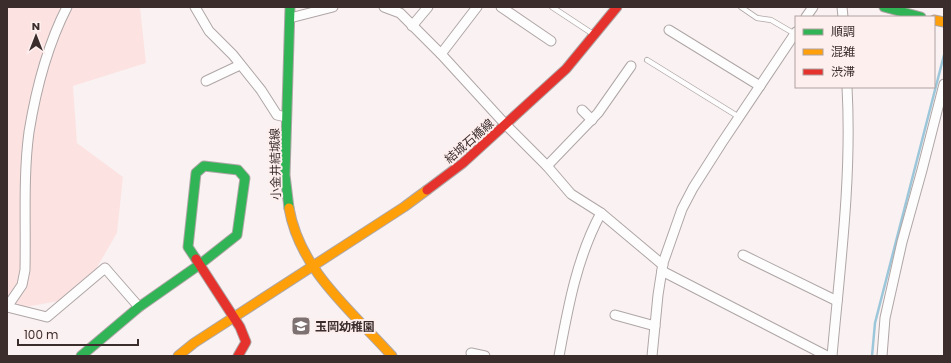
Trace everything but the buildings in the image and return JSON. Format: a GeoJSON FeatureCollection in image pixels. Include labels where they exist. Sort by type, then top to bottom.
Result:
{"type":"FeatureCollection","features":[{"type":"Feature","properties":{"kind":"main road","name":"小金井結城線"},"geometry":{"type":"LineString","coordinates":[[290,7],[284,175],[287,201],[295,232],[312,267],[344,306],[381,342],[392,356]]}},
{"type":"Feature","properties":{"kind":"main road","name":"結城石橋線"},"geometry":{"type":"LineString","coordinates":[[178,356],[194,343],[404,207],[463,163],[566,69],[617,7]]}},
{"type":"Feature","properties":{"kind":"main road"},"geometry":{"type":"LineString","coordinates":[[884,7],[916,16]]}},
{"type":"Feature","properties":{"kind":"main road"},"geometry":{"type":"LineString","coordinates":[[81,356],[139,307],[199,265],[237,235],[245,178],[238,170],[204,166],[196,173],[188,247],[199,265],[233,318],[246,342],[238,356]]}},
{"type":"Feature","properties":{"kind":"street"},"geometry":{"type":"LineString","coordinates":[[67,7],[57,28],[43,66],[29,133],[25,270],[22,285],[7,307],[47,317],[105,268],[139,307]]}},
{"type":"Feature","properties":{"kind":"street"},"geometry":{"type":"LineString","coordinates":[[195,7],[209,31],[261,90],[277,115],[286,117]]}},
{"type":"Feature","properties":{"kind":"street"},"geometry":{"type":"LineString","coordinates":[[290,18],[333,7]]}},
{"type":"Feature","properties":{"kind":"street"},"geometry":{"type":"LineString","coordinates":[[384,7],[400,13],[547,166],[571,194],[602,213],[662,268],[827,356]]}},
{"type":"Feature","properties":{"kind":"street"},"geometry":{"type":"LineString","coordinates":[[412,26],[428,7]]}},
{"type":"Feature","properties":{"kind":"street"},"geometry":{"type":"LineString","coordinates":[[441,54],[477,7]]}},
{"type":"Feature","properties":{"kind":"street"},"geometry":{"type":"LineString","coordinates":[[501,7],[551,41]]}},
{"type":"Feature","properties":{"kind":"street"},"geometry":{"type":"LineString","coordinates":[[807,16],[813,7]]}},
{"type":"Feature","properties":{"kind":"street"},"geometry":{"type":"LineString","coordinates":[[669,30],[760,86]]}},
{"type":"Feature","properties":{"kind":"street"},"geometry":{"type":"LineString","coordinates":[[652,356],[662,268],[682,209],[720,144],[795,33]]}},
{"type":"Feature","properties":{"kind":"street"},"geometry":{"type":"LineString","coordinates":[[206,81],[240,65]]}},
{"type":"Feature","properties":{"kind":"street"},"geometry":{"type":"LineString","coordinates":[[547,166],[598,113],[631,66]]}},
{"type":"Feature","properties":{"kind":"street"},"geometry":{"type":"LineString","coordinates":[[882,356],[885,318],[902,242],[944,84]]}},
{"type":"Feature","properties":{"kind":"street"},"geometry":{"type":"LineString","coordinates":[[832,356],[844,225],[848,109],[847,88]]}},
{"type":"Feature","properties":{"kind":"street"},"geometry":{"type":"LineString","coordinates":[[582,110],[592,120]]}},
{"type":"Feature","properties":{"kind":"street"},"geometry":{"type":"LineString","coordinates":[[559,356],[574,279],[592,231],[602,213]]}},
{"type":"Feature","properties":{"kind":"street"},"geometry":{"type":"LineString","coordinates":[[743,255],[837,301]]}},
{"type":"Feature","properties":{"kind":"street"},"geometry":{"type":"LineString","coordinates":[[615,315],[655,326]]}},
{"type":"Feature","properties":{"kind":"street"},"geometry":{"type":"LineString","coordinates":[[471,353],[485,356]]}},
{"type":"Feature","properties":{"kind":"lane"},"geometry":{"type":"LineString","coordinates":[[552,7],[595,35]]}},
{"type":"Feature","properties":{"kind":"lane"},"geometry":{"type":"LineString","coordinates":[[741,7],[757,18],[771,20],[795,33]]}},
{"type":"Feature","properties":{"kind":"lane"},"geometry":{"type":"LineString","coordinates":[[646,60],[739,117]]}},
{"type":"Feature","properties":{"kind":"shaded area"},"geometry":{"type":"Polygon","coordinates":[[[7,7],[140,7],[146,63],[73,86],[77,143],[123,177],[117,233],[96,269],[59,301],[20,308],[7,304],[7,7]]]}},
{"type":"Feature","properties":{"kind":"waterway"},"geometry":{"type":"LineString","coordinates":[[872,356],[875,323],[944,55]]}},
{"type":"Feature","properties":{"kind":"traffic: fast"},"geometry":{"type":"LineString","coordinates":[[289,208],[285,175],[290,7]]}},
{"type":"Feature","properties":{"kind":"traffic: fast"},"geometry":{"type":"LineString","coordinates":[[884,7],[917,16]]}},
{"type":"Feature","properties":{"kind":"traffic: fast"},"geometry":{"type":"LineString","coordinates":[[81,356],[139,307],[199,265],[237,235],[245,178],[238,170],[204,166],[196,173],[188,247],[196,259]]}},
{"type":"Feature","properties":{"kind":"traffic: slow"},"geometry":{"type":"LineString","coordinates":[[935,20],[944,22]]}},
{"type":"Feature","properties":{"kind":"traffic: slow"},"geometry":{"type":"LineString","coordinates":[[178,356],[194,343],[404,207],[427,190]]}},
{"type":"Feature","properties":{"kind":"traffic: slow"},"geometry":{"type":"LineString","coordinates":[[289,208],[295,231],[304,251],[316,271],[345,306],[392,356]]}},
{"type":"Feature","properties":{"kind":"traffic: jam"},"geometry":{"type":"LineString","coordinates":[[427,190],[463,163],[566,69],[617,7]]}},
{"type":"Feature","properties":{"kind":"traffic: jam"},"geometry":{"type":"LineString","coordinates":[[196,259],[240,327],[246,342],[238,356]]}},
{"type":"Feature","properties":{"kind":"place","name":"玉岡幼稚園"},"geometry":{"type":"Point","coordinates":[301,326]}}]}
